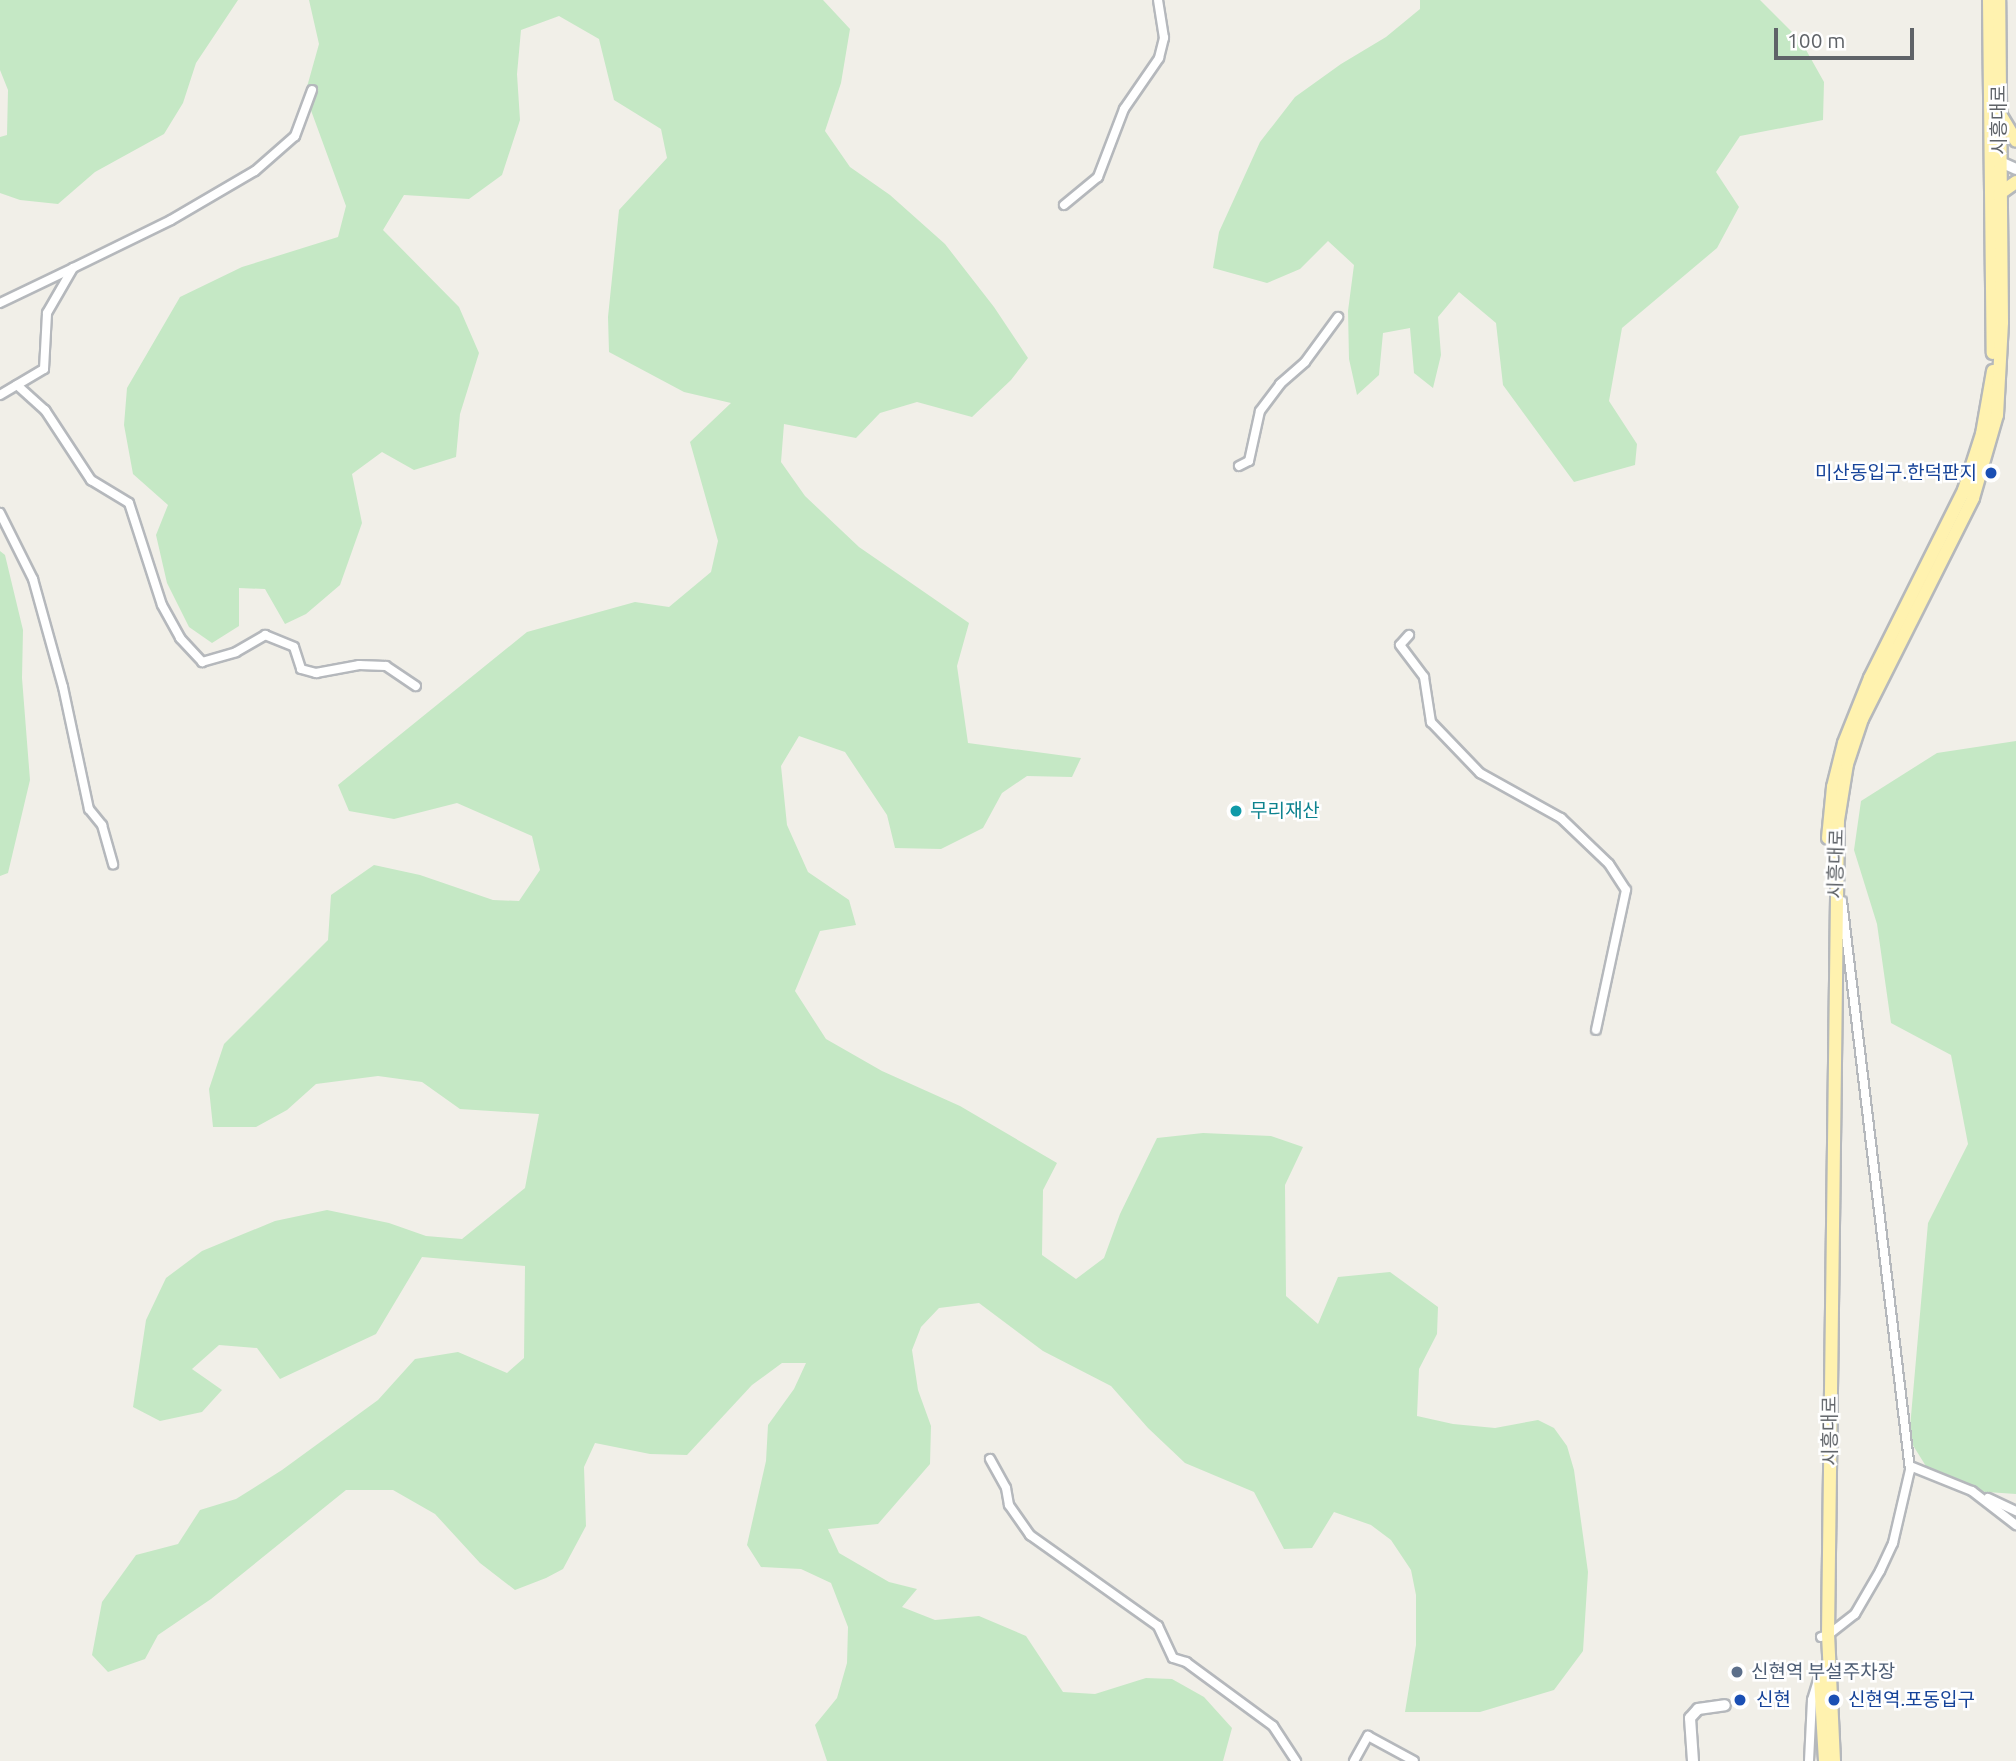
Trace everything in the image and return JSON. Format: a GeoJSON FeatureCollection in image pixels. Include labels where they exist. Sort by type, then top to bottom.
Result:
{"type":"FeatureCollection","features":[{"type":"Feature","properties":{"kind":"main road","name":"시흥대로"},"geometry":{"type":"LineString","coordinates":[[1834,1761],[1824,1636],[1829,821],[1833,787],[1850,725],[1870,678],[1958,505],[1982,434],[1994,361],[1994,159],[1989,0]]}},
{"type":"Feature","properties":{"kind":"main road","name":"시흥대로"},"geometry":{"type":"LineString","coordinates":[[1825,1761],[1820,1673],[1824,1636],[1835,879],[1842,790],[1860,726],[1878,682],[1958,531],[1984,466],[1993,433],[2000,385],[2002,322],[1999,194],[1994,159],[1998,112],[1999,0]]}},
{"type":"Feature","properties":{"kind":"main road"},"geometry":{"type":"LineString","coordinates":[[1998,112],[2016,141]]}},
{"type":"Feature","properties":{"kind":"main road"},"geometry":{"type":"LineString","coordinates":[[1999,194],[2016,182]]}},
{"type":"Feature","properties":{"kind":"street"},"geometry":{"type":"LineString","coordinates":[[1064,205],[1098,177],[1124,109],[1159,58],[1164,38],[1158,0]]}},
{"type":"Feature","properties":{"kind":"street"},"geometry":{"type":"LineString","coordinates":[[0,303],[171,220],[255,170],[295,136],[312,90]]}},
{"type":"Feature","properties":{"kind":"street"},"geometry":{"type":"LineString","coordinates":[[1994,159],[2016,169]]}},
{"type":"Feature","properties":{"kind":"street"},"geometry":{"type":"LineString","coordinates":[[0,395],[44,369],[47,313],[73,268]]}},
{"type":"Feature","properties":{"kind":"street"},"geometry":{"type":"LineString","coordinates":[[1238,466],[1249,461],[1260,411],[1280,384],[1305,362],[1338,317]]}},
{"type":"Feature","properties":{"kind":"street"},"geometry":{"type":"LineString","coordinates":[[16,385],[45,410],[91,480],[129,503],[162,605],[180,638],[202,662],[236,652],[265,635],[294,647],[301,669],[316,673],[359,665],[386,666],[416,685]]}},
{"type":"Feature","properties":{"kind":"street"},"geometry":{"type":"LineString","coordinates":[[0,513],[33,579],[63,687],[89,809],[102,825],[113,864]]}},
{"type":"Feature","properties":{"kind":"street"},"geometry":{"type":"LineString","coordinates":[[1409,635],[1400,645],[1424,677],[1431,722],[1480,773],[1561,818],[1609,864],[1626,890],[1596,1030]]}},
{"type":"Feature","properties":{"kind":"street"},"geometry":{"type":"LineString","coordinates":[[1824,1636],[1855,1614],[1880,1571],[1893,1543],[1910,1466],[1856,1004],[1842,900],[1835,879]]}},
{"type":"Feature","properties":{"kind":"street"},"geometry":{"type":"LineString","coordinates":[[990,1459],[1006,1489],[1009,1505],[1030,1535],[1157,1626],[1173,1658],[1186,1662],[1273,1726],[1296,1761]]}},
{"type":"Feature","properties":{"kind":"street"},"geometry":{"type":"LineString","coordinates":[[1910,1466],[2016,1511]]}},
{"type":"Feature","properties":{"kind":"street"},"geometry":{"type":"LineString","coordinates":[[1972,1491],[2016,1525]]}},
{"type":"Feature","properties":{"kind":"street"},"geometry":{"type":"LineString","coordinates":[[1809,1761],[1812,1700],[1820,1673]]}},
{"type":"Feature","properties":{"kind":"street"},"geometry":{"type":"LineString","coordinates":[[1693,1761],[1690,1718],[1698,1709],[1725,1705]]}},
{"type":"Feature","properties":{"kind":"street"},"geometry":{"type":"LineString","coordinates":[[1354,1761],[1368,1736],[1415,1761]]}},
{"type":"Feature","properties":{"kind":"green space"},"geometry":{"type":"Polygon","coordinates":[[[0,0],[238,0],[196,63],[183,103],[164,134],[95,172],[58,204],[20,200],[0,193],[0,137],[7,135],[8,90],[0,70],[0,0]]]}},
{"type":"Feature","properties":{"kind":"green space"},"geometry":{"type":"Polygon","coordinates":[[[309,0],[823,0],[850,29],[841,83],[825,131],[850,167],[890,195],[945,244],[994,307],[1028,358],[1011,380],[972,417],[917,402],[880,413],[856,438],[784,424],[781,462],[805,496],[859,547],[969,623],[957,666],[968,743],[1081,758],[1072,777],[1027,776],[1002,793],[983,828],[941,849],[895,848],[887,815],[845,752],[799,736],[781,766],[787,825],[808,872],[849,900],[856,925],[820,931],[795,991],[826,1039],[882,1071],[960,1106],[1057,1163],[1043,1190],[1042,1255],[1076,1279],[1104,1258],[1120,1214],[1157,1138],[1203,1133],[1271,1136],[1303,1147],[1285,1185],[1286,1296],[1318,1324],[1338,1277],[1390,1272],[1438,1307],[1437,1334],[1419,1369],[1417,1416],[1453,1424],[1495,1428],[1538,1420],[1554,1428],[1567,1446],[1574,1470],[1588,1572],[1583,1651],[1554,1690],[1480,1712],[1405,1712],[1416,1645],[1416,1595],[1411,1570],[1391,1540],[1371,1525],[1334,1512],[1312,1548],[1284,1549],[1254,1492],[1185,1463],[1148,1428],[1111,1386],[1043,1351],[979,1303],[939,1308],[921,1327],[912,1350],[918,1390],[931,1426],[930,1464],[878,1524],[828,1529],[839,1553],[889,1582],[917,1589],[902,1607],[935,1620],[979,1616],[1026,1636],[1063,1692],[1095,1694],[1146,1678],[1172,1679],[1204,1697],[1232,1728],[1223,1761],[827,1761],[815,1725],[837,1698],[847,1663],[848,1627],[831,1583],[801,1569],[761,1567],[747,1545],[766,1461],[768,1425],[794,1389],[806,1363],[782,1363],[752,1385],[687,1455],[650,1454],[595,1443],[584,1467],[586,1526],[563,1569],[546,1578],[515,1590],[480,1563],[435,1514],[393,1490],[346,1490],[211,1599],[158,1635],[145,1659],[108,1672],[92,1655],[102,1602],[136,1555],[178,1544],[200,1510],[236,1499],[282,1470],[378,1400],[415,1359],[458,1352],[507,1373],[524,1358],[525,1266],[422,1257],[376,1334],[280,1379],[257,1348],[219,1345],[192,1369],[222,1390],[202,1412],[160,1421],[133,1407],[146,1320],[166,1278],[202,1251],[275,1221],[327,1210],[389,1223],[426,1236],[462,1239],[525,1188],[539,1114],[460,1109],[422,1082],[378,1076],[316,1084],[287,1110],[256,1127],[213,1127],[209,1089],[224,1044],[328,940],[331,895],[374,865],[420,875],[493,900],[519,901],[540,870],[532,836],[457,803],[394,819],[349,811],[338,785],[527,632],[635,602],[669,607],[711,572],[718,541],[690,442],[731,403],[684,392],[609,352],[608,317],[619,210],[667,158],[661,129],[614,100],[599,39],[559,16],[521,30],[517,74],[520,120],[502,175],[469,199],[404,195],[383,230],[459,307],[479,353],[460,414],[456,457],[414,470],[382,452],[352,474],[362,523],[340,585],[306,614],[285,624],[265,589],[239,588],[239,626],[212,643],[189,627],[167,583],[156,535],[168,505],[133,474],[124,425],[127,388],[180,297],[242,267],[338,237],[346,206],[305,94],[319,44],[309,0]]]}},
{"type":"Feature","properties":{"kind":"green space"},"geometry":{"type":"Polygon","coordinates":[[[1420,0],[1760,0],[1801,41],[1824,82],[1823,120],[1740,136],[1716,172],[1739,207],[1717,248],[1622,328],[1609,401],[1637,444],[1635,465],[1574,482],[1503,385],[1496,323],[1459,292],[1438,317],[1441,355],[1433,388],[1414,373],[1410,328],[1383,333],[1379,375],[1357,395],[1349,359],[1348,311],[1354,265],[1328,241],[1300,269],[1267,283],[1213,268],[1219,232],[1260,142],[1295,97],[1341,64],[1386,37],[1420,9],[1420,0]]]}},
{"type":"Feature","properties":{"kind":"green space"},"geometry":{"type":"Polygon","coordinates":[[[0,551],[5,555],[23,630],[22,678],[30,780],[8,873],[0,876],[0,551]]]}},
{"type":"Feature","properties":{"kind":"green space"},"geometry":{"type":"Polygon","coordinates":[[[2016,741],[2016,1494],[1972,1491],[1929,1471],[1909,1439],[1928,1223],[1968,1144],[1951,1055],[1891,1023],[1877,924],[1854,850],[1861,801],[1937,753],[2016,741]]]}},
{"type":"Feature","properties":{"kind":"place","name":"미산동입구.한덕판지"},"geometry":{"type":"Point","coordinates":[1991,473]}},
{"type":"Feature","properties":{"kind":"place","name":"무리재산"},"geometry":{"type":"Point","coordinates":[1236,811]}},
{"type":"Feature","properties":{"kind":"place","name":"신현역 부설주차장"},"geometry":{"type":"Point","coordinates":[1737,1672]}},
{"type":"Feature","properties":{"kind":"place","name":"신현"},"geometry":{"type":"Point","coordinates":[1740,1700]}},
{"type":"Feature","properties":{"kind":"place","name":"신현역.포동입구"},"geometry":{"type":"Point","coordinates":[1834,1700]}}]}
